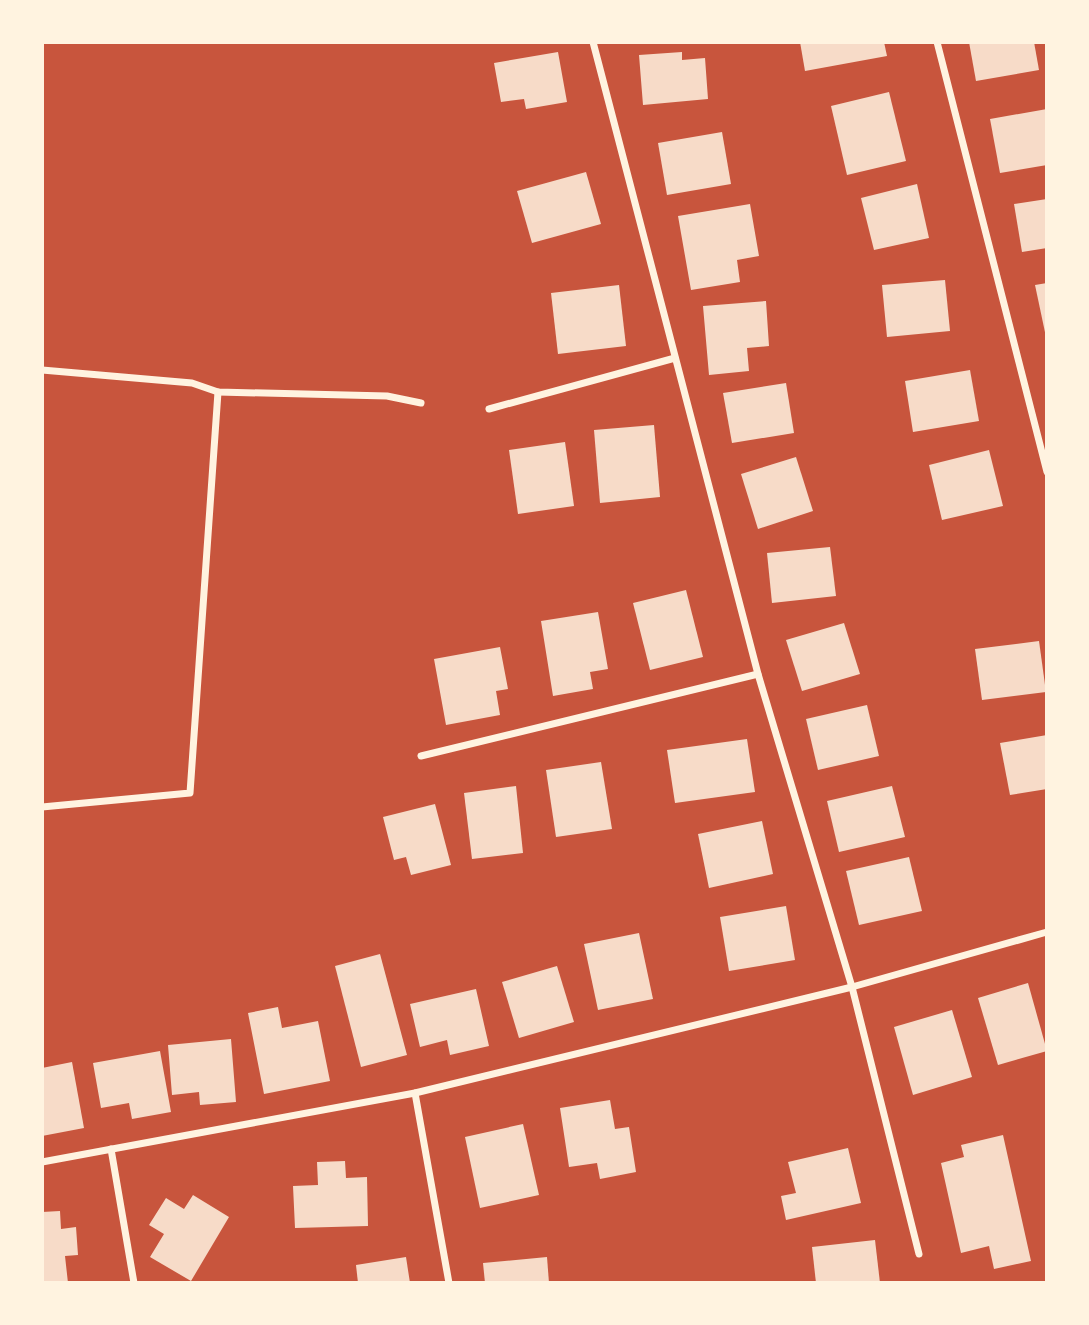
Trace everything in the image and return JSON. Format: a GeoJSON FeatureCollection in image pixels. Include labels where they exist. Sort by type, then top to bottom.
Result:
{"type":"FeatureCollection","features":[{"type":"Feature","properties":{"kind":"street"},"geometry":{"type":"LineString","coordinates":[[593,42],[758,674],[852,987],[919,1254]]}},
{"type":"Feature","properties":{"kind":"street"},"geometry":{"type":"LineString","coordinates":[[937,42],[1047,472]]}},
{"type":"Feature","properties":{"kind":"street"},"geometry":{"type":"LineString","coordinates":[[489,409],[675,358]]}},
{"type":"Feature","properties":{"kind":"street"},"geometry":{"type":"LineString","coordinates":[[42,370],[192,383],[218,392],[387,396],[421,403]]}},
{"type":"Feature","properties":{"kind":"street"},"geometry":{"type":"LineString","coordinates":[[42,807],[190,793],[218,392]]}},
{"type":"Feature","properties":{"kind":"street"},"geometry":{"type":"LineString","coordinates":[[421,756],[758,674]]}},
{"type":"Feature","properties":{"kind":"street"},"geometry":{"type":"LineString","coordinates":[[42,1161],[415,1093],[852,987],[1047,932]]}},
{"type":"Feature","properties":{"kind":"street"},"geometry":{"type":"LineString","coordinates":[[415,1093],[449,1283]]}},
{"type":"Feature","properties":{"kind":"street"},"geometry":{"type":"LineString","coordinates":[[111,1149],[134,1283]]}},
{"type":"Feature","properties":{"kind":"building"},"geometry":{"type":"Polygon","coordinates":[[[800,42],[884,42],[887,56],[805,71],[800,42]]]}},
{"type":"Feature","properties":{"kind":"building"},"geometry":{"type":"Polygon","coordinates":[[[969,42],[1034,42],[1039,70],[976,81],[969,42]]]}},
{"type":"Feature","properties":{"kind":"building"},"geometry":{"type":"Polygon","coordinates":[[[558,52],[567,102],[526,109],[524,99],[501,102],[494,63],[558,52]]]}},
{"type":"Feature","properties":{"kind":"building"},"geometry":{"type":"Polygon","coordinates":[[[682,52],[682,60],[705,58],[708,99],[643,105],[639,55],[682,52]]]}},
{"type":"Feature","properties":{"kind":"building"},"geometry":{"type":"Polygon","coordinates":[[[889,92],[906,161],[847,175],[831,106],[889,92]]]}},
{"type":"Feature","properties":{"kind":"building"},"geometry":{"type":"Polygon","coordinates":[[[1047,109],[1047,165],[1000,173],[990,119],[1047,109]]]}},
{"type":"Feature","properties":{"kind":"building"},"geometry":{"type":"Polygon","coordinates":[[[722,132],[731,184],[667,195],[658,143],[722,132]]]}},
{"type":"Feature","properties":{"kind":"building"},"geometry":{"type":"Polygon","coordinates":[[[586,172],[601,224],[532,243],[517,191],[586,172]]]}},
{"type":"Feature","properties":{"kind":"building"},"geometry":{"type":"Polygon","coordinates":[[[917,184],[929,238],[874,250],[861,198],[917,184]]]}},
{"type":"Feature","properties":{"kind":"building"},"geometry":{"type":"Polygon","coordinates":[[[1047,199],[1047,248],[1022,252],[1014,204],[1047,199]]]}},
{"type":"Feature","properties":{"kind":"building"},"geometry":{"type":"Polygon","coordinates":[[[750,204],[759,256],[737,260],[740,282],[691,290],[678,216],[750,204]]]}},
{"type":"Feature","properties":{"kind":"building"},"geometry":{"type":"Polygon","coordinates":[[[945,280],[950,331],[887,337],[882,285],[945,280]]]}},
{"type":"Feature","properties":{"kind":"building"},"geometry":{"type":"Polygon","coordinates":[[[1047,283],[1047,337],[1046,337],[1035,285],[1047,283]]]}},
{"type":"Feature","properties":{"kind":"building"},"geometry":{"type":"Polygon","coordinates":[[[619,285],[626,346],[558,354],[551,293],[619,285]]]}},
{"type":"Feature","properties":{"kind":"building"},"geometry":{"type":"Polygon","coordinates":[[[766,301],[769,346],[747,348],[749,371],[709,375],[703,306],[766,301]]]}},
{"type":"Feature","properties":{"kind":"building"},"geometry":{"type":"Polygon","coordinates":[[[970,370],[979,421],[913,432],[905,381],[970,370]]]}},
{"type":"Feature","properties":{"kind":"building"},"geometry":{"type":"Polygon","coordinates":[[[786,383],[794,433],[732,443],[723,393],[786,383]]]}},
{"type":"Feature","properties":{"kind":"building"},"geometry":{"type":"Polygon","coordinates":[[[654,425],[660,497],[600,503],[594,430],[654,425]]]}},
{"type":"Feature","properties":{"kind":"building"},"geometry":{"type":"Polygon","coordinates":[[[565,442],[574,506],[518,514],[509,450],[565,442]]]}},
{"type":"Feature","properties":{"kind":"building"},"geometry":{"type":"Polygon","coordinates":[[[989,450],[1003,506],[942,520],[929,465],[989,450]]]}},
{"type":"Feature","properties":{"kind":"building"},"geometry":{"type":"Polygon","coordinates":[[[796,457],[813,511],[758,529],[741,474],[796,457]]]}},
{"type":"Feature","properties":{"kind":"building"},"geometry":{"type":"Polygon","coordinates":[[[830,547],[836,596],[772,603],[767,553],[830,547]]]}},
{"type":"Feature","properties":{"kind":"building"},"geometry":{"type":"Polygon","coordinates":[[[686,590],[703,657],[650,670],[633,603],[686,590]]]}},
{"type":"Feature","properties":{"kind":"building"},"geometry":{"type":"Polygon","coordinates":[[[598,612],[608,669],[590,672],[593,689],[553,696],[541,621],[598,612]]]}},
{"type":"Feature","properties":{"kind":"building"},"geometry":{"type":"Polygon","coordinates":[[[844,623],[860,674],[802,691],[786,640],[844,623]]]}},
{"type":"Feature","properties":{"kind":"building"},"geometry":{"type":"Polygon","coordinates":[[[1039,641],[1046,692],[982,700],[975,649],[1039,641]]]}},
{"type":"Feature","properties":{"kind":"building"},"geometry":{"type":"Polygon","coordinates":[[[500,647],[508,689],[496,691],[500,715],[446,725],[434,659],[500,647]]]}},
{"type":"Feature","properties":{"kind":"building"},"geometry":{"type":"Polygon","coordinates":[[[867,705],[879,756],[818,770],[806,719],[867,705]]]}},
{"type":"Feature","properties":{"kind":"building"},"geometry":{"type":"Polygon","coordinates":[[[1047,735],[1047,789],[1010,795],[1000,743],[1047,735]]]}},
{"type":"Feature","properties":{"kind":"building"},"geometry":{"type":"Polygon","coordinates":[[[747,739],[755,792],[675,803],[667,750],[747,739]]]}},
{"type":"Feature","properties":{"kind":"building"},"geometry":{"type":"Polygon","coordinates":[[[601,762],[612,829],[556,837],[546,770],[601,762]]]}},
{"type":"Feature","properties":{"kind":"building"},"geometry":{"type":"Polygon","coordinates":[[[516,786],[523,853],[472,859],[464,793],[516,786]]]}},
{"type":"Feature","properties":{"kind":"building"},"geometry":{"type":"Polygon","coordinates":[[[892,786],[905,837],[839,852],[827,801],[892,786]]]}},
{"type":"Feature","properties":{"kind":"building"},"geometry":{"type":"Polygon","coordinates":[[[435,804],[451,865],[411,875],[406,857],[394,860],[383,817],[435,804]]]}},
{"type":"Feature","properties":{"kind":"building"},"geometry":{"type":"Polygon","coordinates":[[[762,821],[773,874],[709,888],[698,834],[762,821]]]}},
{"type":"Feature","properties":{"kind":"building"},"geometry":{"type":"Polygon","coordinates":[[[909,857],[922,911],[859,925],[846,871],[909,857]]]}},
{"type":"Feature","properties":{"kind":"building"},"geometry":{"type":"Polygon","coordinates":[[[786,906],[795,960],[729,971],[720,917],[786,906]]]}},
{"type":"Feature","properties":{"kind":"building"},"geometry":{"type":"Polygon","coordinates":[[[639,933],[653,999],[598,1010],[584,944],[639,933]]]}},
{"type":"Feature","properties":{"kind":"building"},"geometry":{"type":"Polygon","coordinates":[[[380,954],[407,1055],[361,1067],[335,966],[380,954]]]}},
{"type":"Feature","properties":{"kind":"building"},"geometry":{"type":"Polygon","coordinates":[[[557,966],[574,1022],[519,1038],[502,982],[557,966]]]}},
{"type":"Feature","properties":{"kind":"building"},"geometry":{"type":"Polygon","coordinates":[[[1028,983],[1047,1051],[998,1065],[978,998],[1028,983]]]}},
{"type":"Feature","properties":{"kind":"building"},"geometry":{"type":"Polygon","coordinates":[[[476,989],[489,1046],[450,1055],[447,1040],[420,1047],[410,1004],[476,989]]]}},
{"type":"Feature","properties":{"kind":"building"},"geometry":{"type":"Polygon","coordinates":[[[278,1007],[282,1028],[318,1021],[330,1081],[264,1094],[248,1013],[278,1007]]]}},
{"type":"Feature","properties":{"kind":"building"},"geometry":{"type":"Polygon","coordinates":[[[952,1010],[972,1077],[913,1095],[894,1027],[952,1010]]]}},
{"type":"Feature","properties":{"kind":"building"},"geometry":{"type":"Polygon","coordinates":[[[231,1039],[236,1102],[200,1105],[199,1092],[172,1095],[168,1045],[231,1039]]]}},
{"type":"Feature","properties":{"kind":"building"},"geometry":{"type":"Polygon","coordinates":[[[160,1051],[171,1112],[132,1119],[129,1103],[101,1108],[93,1063],[160,1051]]]}},
{"type":"Feature","properties":{"kind":"building"},"geometry":{"type":"Polygon","coordinates":[[[72,1062],[84,1128],[42,1136],[42,1068],[72,1062]]]}},
{"type":"Feature","properties":{"kind":"building"},"geometry":{"type":"Polygon","coordinates":[[[610,1100],[615,1129],[629,1127],[636,1172],[600,1179],[597,1163],[569,1167],[560,1108],[610,1100]]]}},
{"type":"Feature","properties":{"kind":"building"},"geometry":{"type":"Polygon","coordinates":[[[523,1124],[539,1195],[480,1208],[465,1137],[523,1124]]]}},
{"type":"Feature","properties":{"kind":"building"},"geometry":{"type":"Polygon","coordinates":[[[1003,1135],[1031,1261],[994,1269],[989,1246],[961,1253],[941,1163],[964,1157],[961,1145],[1003,1135]]]}},
{"type":"Feature","properties":{"kind":"building"},"geometry":{"type":"Polygon","coordinates":[[[848,1148],[861,1203],[786,1220],[781,1196],[796,1193],[788,1162],[848,1148]]]}},
{"type":"Feature","properties":{"kind":"building"},"geometry":{"type":"Polygon","coordinates":[[[345,1161],[346,1178],[367,1177],[368,1226],[295,1228],[293,1186],[318,1185],[317,1162],[345,1161]]]}},
{"type":"Feature","properties":{"kind":"building"},"geometry":{"type":"Polygon","coordinates":[[[193,1195],[229,1217],[191,1281],[150,1257],[164,1234],[149,1225],[166,1198],[184,1209],[193,1195]]]}},
{"type":"Feature","properties":{"kind":"building"},"geometry":{"type":"Polygon","coordinates":[[[60,1211],[61,1229],[76,1227],[78,1255],[65,1256],[68,1283],[42,1283],[42,1212],[60,1211]]]}},
{"type":"Feature","properties":{"kind":"building"},"geometry":{"type":"Polygon","coordinates":[[[875,1240],[880,1283],[816,1283],[812,1247],[875,1240]]]}},
{"type":"Feature","properties":{"kind":"building"},"geometry":{"type":"Polygon","coordinates":[[[406,1257],[410,1283],[358,1283],[356,1265],[406,1257]]]}},
{"type":"Feature","properties":{"kind":"building"},"geometry":{"type":"Polygon","coordinates":[[[547,1257],[549,1283],[485,1283],[483,1263],[547,1257]]]}}]}
